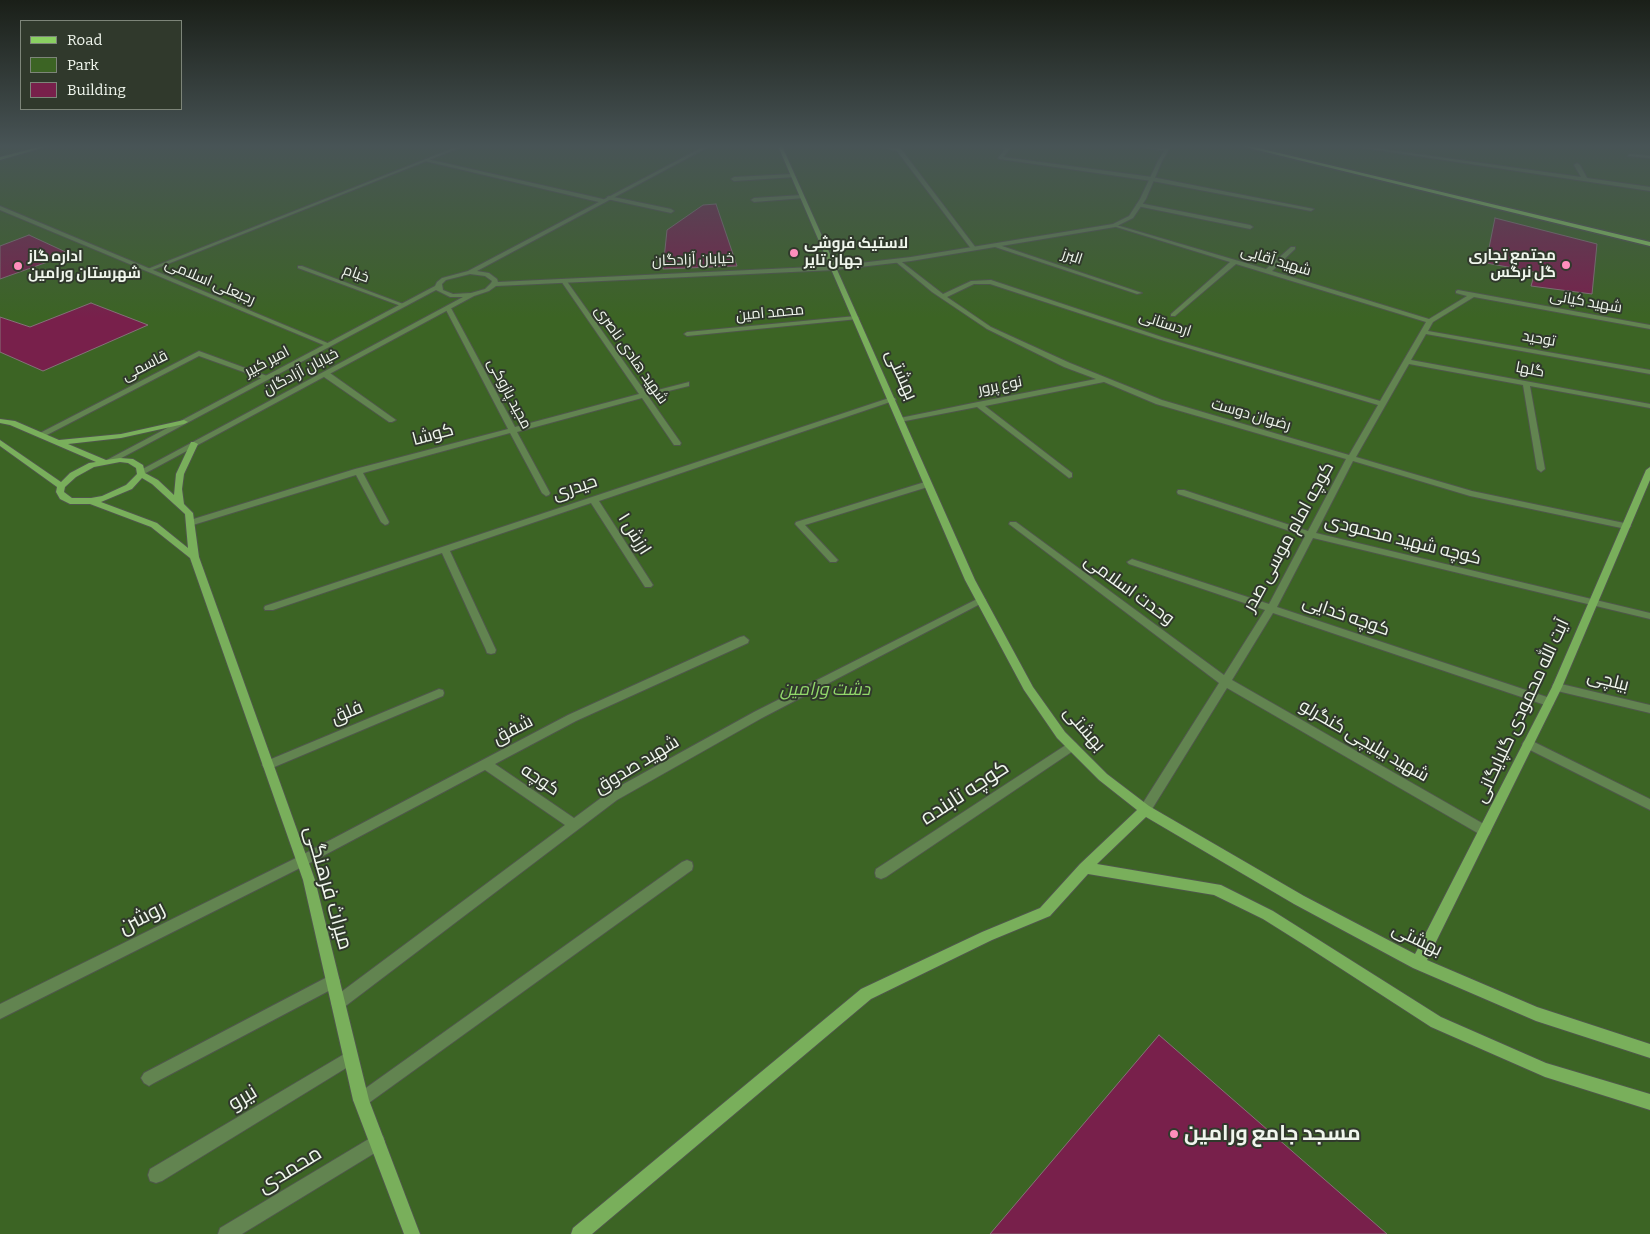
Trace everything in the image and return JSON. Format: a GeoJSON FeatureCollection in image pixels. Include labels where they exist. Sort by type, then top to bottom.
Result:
{"type":"FeatureCollection","features":[{"type":"Feature","properties":{"kind":"main road","name":"بهشتی"},"geometry":{"type":"LineString","coordinates":[[805,204],[981,600],[1029,690],[1061,735],[1103,777],[1144,810],[1299,900],[1418,963],[1536,1014],[1650,1051]]}},
{"type":"Feature","properties":{"kind":"main road"},"geometry":{"type":"LineString","coordinates":[[1483,204],[1650,244]]}},
{"type":"Feature","properties":{"kind":"main road"},"geometry":{"type":"LineString","coordinates":[[0,421],[12,423],[106,462]]}},
{"type":"Feature","properties":{"kind":"main road"},"geometry":{"type":"LineString","coordinates":[[58,443],[121,436],[184,422]]}},
{"type":"Feature","properties":{"kind":"main road"},"geometry":{"type":"LineString","coordinates":[[0,442],[61,486]]}},
{"type":"Feature","properties":{"kind":"main road"},"geometry":{"type":"LineString","coordinates":[[180,504],[178,490],[180,474],[194,444]]}},
{"type":"Feature","properties":{"kind":"main road"},"geometry":{"type":"LineString","coordinates":[[130,461],[140,467],[141,473],[133,484],[118,494],[91,501],[70,501],[63,497],[60,492],[61,486],[73,475],[106,462],[130,461]]}},
{"type":"Feature","properties":{"kind":"main road","name":"آیت الله محمودی گلپایگانی"},"geometry":{"type":"LineString","coordinates":[[1418,963],[1557,687],[1650,470]]}},
{"type":"Feature","properties":{"kind":"main road"},"geometry":{"type":"LineString","coordinates":[[141,473],[155,482],[189,513],[190,523]]}},
{"type":"Feature","properties":{"kind":"main road"},"geometry":{"type":"LineString","coordinates":[[91,501],[154,525],[194,557]]}},
{"type":"Feature","properties":{"kind":"main road","name":"میراث فرهنگی"},"geometry":{"type":"LineString","coordinates":[[190,523],[194,557],[309,880],[361,1100],[412,1234]]}},
{"type":"Feature","properties":{"kind":"main road"},"geometry":{"type":"LineString","coordinates":[[579,1234],[866,994],[988,936],[1045,912],[1085,868],[1144,810]]}},
{"type":"Feature","properties":{"kind":"main road"},"geometry":{"type":"LineString","coordinates":[[1085,868],[1216,889],[1268,915],[1436,1022],[1545,1070],[1650,1102]]}},
{"type":"Feature","properties":{"kind":"street"},"geometry":{"type":"LineString","coordinates":[[148,270],[316,204]]}},
{"type":"Feature","properties":{"kind":"street"},"geometry":{"type":"LineString","coordinates":[[470,272],[597,204]]}},
{"type":"Feature","properties":{"kind":"street"},"geometry":{"type":"LineString","coordinates":[[631,204],[671,211]]}},
{"type":"Feature","properties":{"kind":"street"},"geometry":{"type":"LineString","coordinates":[[940,204],[974,249]]}},
{"type":"Feature","properties":{"kind":"street"},"geometry":{"type":"LineString","coordinates":[[1283,204],[1312,209]]}},
{"type":"Feature","properties":{"kind":"street"},"geometry":{"type":"LineString","coordinates":[[1115,226],[1131,217],[1139,205],[1250,227]]}},
{"type":"Feature","properties":{"kind":"street","name":"رجبعلی اسلامی"},"geometry":{"type":"LineString","coordinates":[[0,208],[328,345]]}},
{"type":"Feature","properties":{"kind":"street","name":"خیابان آزادگان"},"geometry":{"type":"LineString","coordinates":[[141,473],[472,295],[486,290],[494,284],[834,268],[898,261],[1115,226]]}},
{"type":"Feature","properties":{"kind":"street","name":"شهید آقایی"},"geometry":{"type":"LineString","coordinates":[[1115,226],[1430,321]]}},
{"type":"Feature","properties":{"kind":"street","name":"البرز"},"geometry":{"type":"LineString","coordinates":[[997,246],[1139,293]]}},
{"type":"Feature","properties":{"kind":"street"},"geometry":{"type":"LineString","coordinates":[[1267,272],[1293,248]]}},
{"type":"Feature","properties":{"kind":"street","name":"رضوان دوست"},"geometry":{"type":"LineString","coordinates":[[898,261],[942,297],[990,328],[1067,365],[1159,402],[1470,493],[1626,526]]}},
{"type":"Feature","properties":{"kind":"street"},"geometry":{"type":"LineString","coordinates":[[1173,315],[1234,262]]}},
{"type":"Feature","properties":{"kind":"street","name":"خیام"},"geometry":{"type":"LineString","coordinates":[[300,267],[403,305]]}},
{"type":"Feature","properties":{"kind":"street"},"geometry":{"type":"LineString","coordinates":[[470,272],[487,274],[495,280],[494,284]]}},
{"type":"Feature","properties":{"kind":"street","name":"امیر کبیر"},"geometry":{"type":"LineString","coordinates":[[106,462],[438,288],[444,279],[470,272]]}},
{"type":"Feature","properties":{"kind":"street","name":"شهید هادی ناصری"},"geometry":{"type":"LineString","coordinates":[[564,281],[642,396],[677,443]]}},
{"type":"Feature","properties":{"kind":"street","name":"اردستانی"},"geometry":{"type":"LineString","coordinates":[[942,297],[972,282],[991,282],[1163,339],[1383,404]]}},
{"type":"Feature","properties":{"kind":"street"},"geometry":{"type":"LineString","coordinates":[[438,288],[444,294],[472,295]]}},
{"type":"Feature","properties":{"kind":"street","name":"شهید کیانی"},"geometry":{"type":"LineString","coordinates":[[1458,292],[1650,327]]}},
{"type":"Feature","properties":{"kind":"street","name":"کوچه امام موسی صدر"},"geometry":{"type":"LineString","coordinates":[[1144,810],[1272,608],[1351,458],[1430,321],[1474,294]]}},
{"type":"Feature","properties":{"kind":"street","name":"مجید پازوکی"},"geometry":{"type":"LineString","coordinates":[[448,308],[546,492]]}},
{"type":"Feature","properties":{"kind":"street","name":"محمد امین"},"geometry":{"type":"LineString","coordinates":[[687,334],[856,318]]}},
{"type":"Feature","properties":{"kind":"street","name":"توحید"},"geometry":{"type":"LineString","coordinates":[[1424,332],[1650,372]]}},
{"type":"Feature","properties":{"kind":"street","name":"قاسمی"},"geometry":{"type":"LineString","coordinates":[[40,435],[199,353],[266,377]]}},
{"type":"Feature","properties":{"kind":"street","name":"گلها"},"geometry":{"type":"LineString","coordinates":[[1406,361],[1650,406]]}},
{"type":"Feature","properties":{"kind":"street"},"geometry":{"type":"LineString","coordinates":[[327,374],[392,420]]}},
{"type":"Feature","properties":{"kind":"street","name":"نوع پرور"},"geometry":{"type":"LineString","coordinates":[[900,420],[1105,380]]}},
{"type":"Feature","properties":{"kind":"street"},"geometry":{"type":"LineString","coordinates":[[1526,383],[1541,469]]}},
{"type":"Feature","properties":{"kind":"street","name":"کوشا"},"geometry":{"type":"LineString","coordinates":[[190,523],[358,472],[686,384]]}},
{"type":"Feature","properties":{"kind":"street","name":"حیدری"},"geometry":{"type":"LineString","coordinates":[[269,608],[892,400]]}},
{"type":"Feature","properties":{"kind":"street"},"geometry":{"type":"LineString","coordinates":[[978,404],[1069,475]]}},
{"type":"Feature","properties":{"kind":"street"},"geometry":{"type":"LineString","coordinates":[[358,472],[385,522]]}},
{"type":"Feature","properties":{"kind":"street"},"geometry":{"type":"LineString","coordinates":[[833,560],[799,524],[928,484]]}},
{"type":"Feature","properties":{"kind":"street","name":"کوچه شهید محمودی"},"geometry":{"type":"LineString","coordinates":[[1181,492],[1311,535],[1650,616]]}},
{"type":"Feature","properties":{"kind":"street","name":"ارزش ۱"},"geometry":{"type":"LineString","coordinates":[[594,499],[648,585]]}},
{"type":"Feature","properties":{"kind":"street","name":"وحدت اسلامی"},"geometry":{"type":"LineString","coordinates":[[1013,524],[1226,682]]}},
{"type":"Feature","properties":{"kind":"street"},"geometry":{"type":"LineString","coordinates":[[445,549],[491,650]]}},
{"type":"Feature","properties":{"kind":"street","name":"کوچه خدایی"},"geometry":{"type":"LineString","coordinates":[[1132,562],[1549,702]]}},
{"type":"Feature","properties":{"kind":"street","name":"شهید صدوق"},"geometry":{"type":"LineString","coordinates":[[338,1003],[613,796],[758,715],[981,600]]}},
{"type":"Feature","properties":{"kind":"street","name":"شفق"},"geometry":{"type":"LineString","coordinates":[[302,861],[572,718],[744,640]]}},
{"type":"Feature","properties":{"kind":"street","name":"شهید بیلیچی کنگرلو"},"geometry":{"type":"LineString","coordinates":[[1226,682],[1485,831]]}},
{"type":"Feature","properties":{"kind":"street","name":"بیلچی"},"geometry":{"type":"LineString","coordinates":[[1557,687],[1650,709]]}},
{"type":"Feature","properties":{"kind":"street","name":"فلق"},"geometry":{"type":"LineString","coordinates":[[268,765],[439,693]]}},
{"type":"Feature","properties":{"kind":"street"},"geometry":{"type":"LineString","coordinates":[[1528,744],[1650,805]]}},
{"type":"Feature","properties":{"kind":"street","name":"کوچه تابنده"},"geometry":{"type":"LineString","coordinates":[[881,872],[1072,746]]}},
{"type":"Feature","properties":{"kind":"street","name":"کوچه"},"geometry":{"type":"LineString","coordinates":[[485,764],[575,825]]}},
{"type":"Feature","properties":{"kind":"street","name":"روشن"},"geometry":{"type":"LineString","coordinates":[[0,1012],[302,861]]}},
{"type":"Feature","properties":{"kind":"street"},"geometry":{"type":"LineString","coordinates":[[361,1100],[687,866]]}},
{"type":"Feature","properties":{"kind":"street"},"geometry":{"type":"LineString","coordinates":[[149,1078],[333,981]]}},
{"type":"Feature","properties":{"kind":"street","name":"نیرو"},"geometry":{"type":"LineString","coordinates":[[156,1175],[351,1057]]}},
{"type":"Feature","properties":{"kind":"street","name":"محمدی"},"geometry":{"type":"LineString","coordinates":[[226,1234],[377,1142]]}},
{"type":"Feature","properties":{"kind":"green space","name":"دشت ورامین"},"geometry":{"type":"Polygon","coordinates":[[[0,204],[1650,204],[1650,1234],[0,1234],[0,204]]]}},
{"type":"Feature","properties":{"kind":"building"},"geometry":{"type":"Polygon","coordinates":[[[716,204],[737,266],[663,269],[667,230],[703,205],[716,204]]]}},
{"type":"Feature","properties":{"kind":"building"},"geometry":{"type":"Polygon","coordinates":[[[1495,218],[1597,244],[1592,294],[1531,286],[1535,272],[1486,263],[1495,218]]]}},
{"type":"Feature","properties":{"kind":"building","name":"اداره گاز شهرستان ورامین"},"geometry":{"type":"Polygon","coordinates":[[[29,235],[70,254],[0,279],[0,246],[29,235]]]}},
{"type":"Feature","properties":{"kind":"building"},"geometry":{"type":"Polygon","coordinates":[[[91,303],[148,325],[43,371],[0,352],[0,317],[30,327],[91,303]]]}},
{"type":"Feature","properties":{"kind":"building","name":"مسجد جامع ورامین"},"geometry":{"type":"Polygon","coordinates":[[[1159,1035],[1387,1234],[990,1234],[1159,1035]]]}},
{"type":"Feature","properties":{"kind":"place","name":"لاستیک فروشی جهان تایر"},"geometry":{"type":"Point","coordinates":[794,253]}},
{"type":"Feature","properties":{"kind":"place","name":"مجتمع تجاری گل نرگس"},"geometry":{"type":"Point","coordinates":[1566,265]}},
{"type":"Feature","properties":{"kind":"place","name":"اداره گاز شهرستان ورامین"},"geometry":{"type":"Point","coordinates":[18,266]}},
{"type":"Feature","properties":{"kind":"place","name":"مسجد جامع ورامین"},"geometry":{"type":"Point","coordinates":[1174,1134]}}]}
